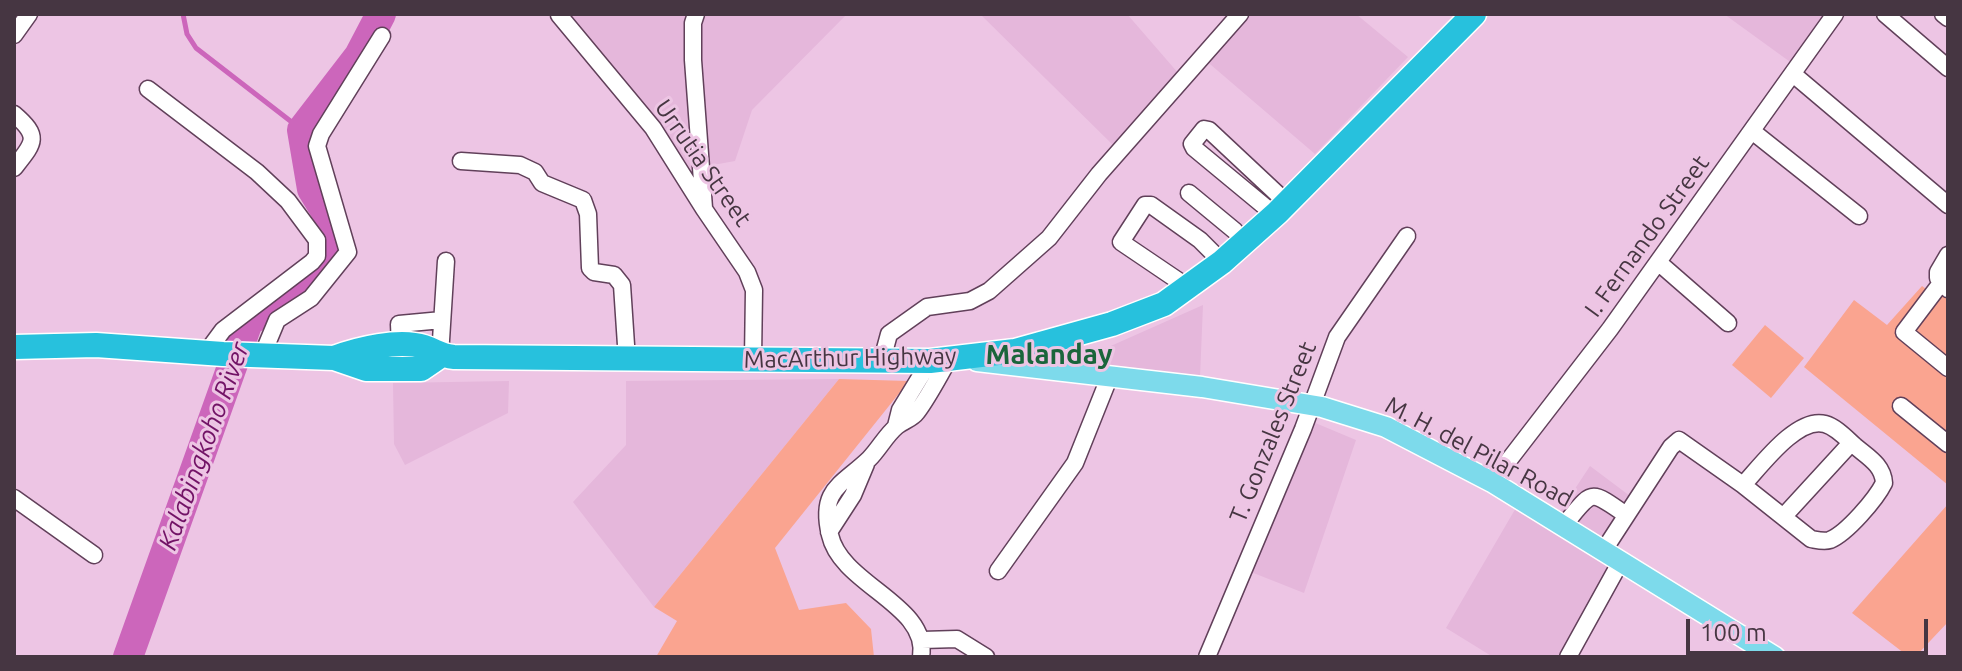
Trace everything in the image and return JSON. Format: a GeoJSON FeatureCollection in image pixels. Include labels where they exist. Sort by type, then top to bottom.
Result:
{"type":"FeatureCollection","features":[{"type":"Feature","properties":{"kind":"highway","name":"MacArthur Highway"},"geometry":{"type":"LineString","coordinates":[[334,358],[367,346],[400,346],[422,347],[440,356],[627,360],[945,359],[1015,351],[1055,342],[1156,308],[1189,288],[1222,262],[1281,209],[1470,15]]}},
{"type":"Feature","properties":{"kind":"highway","name":"MacArthur Highway"},"geometry":{"type":"LineString","coordinates":[[14,347],[96,345],[215,354],[334,358],[366,369],[421,369],[440,356]]}},
{"type":"Feature","properties":{"kind":"main road"},"geometry":{"type":"LineString","coordinates":[[1055,342],[1065,362],[1078,374]]}},
{"type":"Feature","properties":{"kind":"main road","name":"M. H. del Pilar Road"},"geometry":{"type":"LineString","coordinates":[[945,359],[1202,387],[1310,405],[1386,427],[1492,482],[1775,657]]}},
{"type":"Feature","properties":{"kind":"street"},"geometry":{"type":"LineString","coordinates":[[14,35],[29,14]]}},
{"type":"Feature","properties":{"kind":"street"},"geometry":{"type":"LineString","coordinates":[[696,14],[693,23],[693,60],[704,209]]}},
{"type":"Feature","properties":{"kind":"street"},"geometry":{"type":"LineString","coordinates":[[882,360],[889,334],[927,307],[970,301],[989,291],[1049,238],[1109,163],[1240,14]]}},
{"type":"Feature","properties":{"kind":"street","name":"I. Fernando Street"},"geometry":{"type":"LineString","coordinates":[[1492,482],[1658,262],[1835,14]]}},
{"type":"Feature","properties":{"kind":"street"},"geometry":{"type":"LineString","coordinates":[[1885,14],[1948,68]]}},
{"type":"Feature","properties":{"kind":"street"},"geometry":{"type":"LineString","coordinates":[[1943,14],[1948,18]]}},
{"type":"Feature","properties":{"kind":"street","name":"Urrutia Street"},"geometry":{"type":"LineString","coordinates":[[559,15],[653,128],[747,272],[754,290],[753,359]]}},
{"type":"Feature","properties":{"kind":"street"},"geometry":{"type":"LineString","coordinates":[[256,356],[277,320],[311,298],[348,252],[317,146],[321,134],[382,36]]}},
{"type":"Feature","properties":{"kind":"street"},"geometry":{"type":"LineString","coordinates":[[1793,74],[1948,205]]}},
{"type":"Feature","properties":{"kind":"street"},"geometry":{"type":"LineString","coordinates":[[148,89],[257,172],[288,201],[317,240],[317,256],[312,262],[223,330],[215,354]]}},
{"type":"Feature","properties":{"kind":"street"},"geometry":{"type":"LineString","coordinates":[[14,114],[29,127],[34,137],[31,147],[14,168]]}},
{"type":"Feature","properties":{"kind":"street"},"geometry":{"type":"LineString","coordinates":[[1204,129],[1209,130],[1281,209],[1194,148],[1192,144],[1204,129]]}},
{"type":"Feature","properties":{"kind":"street"},"geometry":{"type":"LineString","coordinates":[[1752,131],[1859,216]]}},
{"type":"Feature","properties":{"kind":"street"},"geometry":{"type":"LineString","coordinates":[[461,161],[520,165],[535,172],[542,183],[583,200],[588,214],[590,268],[594,272],[614,275],[622,285],[627,360]]}},
{"type":"Feature","properties":{"kind":"street"},"geometry":{"type":"LineString","coordinates":[[1189,193],[1235,231]]}},
{"type":"Feature","properties":{"kind":"street"},"geometry":{"type":"LineString","coordinates":[[1189,288],[1121,242],[1145,205],[1151,205],[1182,227],[1222,262]]}},
{"type":"Feature","properties":{"kind":"street","name":"T. Gonzales Street"},"geometry":{"type":"LineString","coordinates":[[1207,657],[1303,429],[1337,337],[1407,236]]}},
{"type":"Feature","properties":{"kind":"street"},"geometry":{"type":"LineString","coordinates":[[1948,255],[1938,272],[1945,286],[1904,332],[1948,368]]}},
{"type":"Feature","properties":{"kind":"street"},"geometry":{"type":"LineString","coordinates":[[440,356],[446,261]]}},
{"type":"Feature","properties":{"kind":"street"},"geometry":{"type":"LineString","coordinates":[[1658,262],[1728,323]]}},
{"type":"Feature","properties":{"kind":"street"},"geometry":{"type":"LineString","coordinates":[[400,346],[399,324],[442,320]]}},
{"type":"Feature","properties":{"kind":"street"},"geometry":{"type":"LineString","coordinates":[[945,359],[900,410],[896,426],[869,459],[853,495],[829,532],[840,558],[911,618],[922,648],[957,639],[986,657]]}},
{"type":"Feature","properties":{"kind":"street"},"geometry":{"type":"LineString","coordinates":[[998,571],[1075,463],[1109,378]]}},
{"type":"Feature","properties":{"kind":"street"},"geometry":{"type":"LineString","coordinates":[[1901,406],[1948,444]]}},
{"type":"Feature","properties":{"kind":"street"},"geometry":{"type":"LineString","coordinates":[[1568,657],[1613,556],[1626,515],[1671,447],[1679,440],[1811,539],[1820,541],[1831,540],[1850,525],[1880,492],[1884,483],[1880,468],[1825,423],[1805,426],[1786,439],[1743,485]]}},
{"type":"Feature","properties":{"kind":"street"},"geometry":{"type":"LineString","coordinates":[[1784,516],[1851,443]]}},
{"type":"Feature","properties":{"kind":"street"},"geometry":{"type":"LineString","coordinates":[[1564,525],[1593,495],[1600,496],[1626,515]]}},
{"type":"Feature","properties":{"kind":"street"},"geometry":{"type":"LineString","coordinates":[[14,498],[94,555]]}},
{"type":"Feature","properties":{"kind":"shaded area"},"geometry":{"type":"Polygon","coordinates":[[[565,14],[847,14],[752,110],[735,161],[691,169],[565,14]]]}},
{"type":"Feature","properties":{"kind":"shaded area"},"geometry":{"type":"Polygon","coordinates":[[[980,14],[1127,14],[1179,74],[1117,149],[980,14]]]}},
{"type":"Feature","properties":{"kind":"shaded area"},"geometry":{"type":"Polygon","coordinates":[[[1245,14],[1356,14],[1408,57],[1315,154],[1204,59],[1245,14]]]}},
{"type":"Feature","properties":{"kind":"shaded area"},"geometry":{"type":"Polygon","coordinates":[[[1724,14],[1830,14],[1793,64],[1724,14]]]}},
{"type":"Feature","properties":{"kind":"shaded area"},"geometry":{"type":"Polygon","coordinates":[[[1922,286],[1936,296],[1948,296],[1948,485],[1804,367],[1854,300],[1887,325],[1922,286]]]}},
{"type":"Feature","properties":{"kind":"shaded area"},"geometry":{"type":"Polygon","coordinates":[[[1203,305],[1200,377],[1106,365],[1104,349],[1203,305]]]}},
{"type":"Feature","properties":{"kind":"shaded area"},"geometry":{"type":"Polygon","coordinates":[[[1765,325],[1804,358],[1771,398],[1732,365],[1765,325]]]}},
{"type":"Feature","properties":{"kind":"shaded area"},"geometry":{"type":"Polygon","coordinates":[[[839,379],[654,607],[573,502],[626,445],[626,381],[839,379]]]}},
{"type":"Feature","properties":{"kind":"shaded area"},"geometry":{"type":"Polygon","coordinates":[[[839,379],[909,381],[775,548],[799,610],[846,603],[871,629],[874,657],[656,657],[677,621],[654,607],[839,379]]]}},
{"type":"Feature","properties":{"kind":"shaded area"},"geometry":{"type":"Polygon","coordinates":[[[509,381],[508,413],[405,465],[394,444],[393,383],[509,381]]]}},
{"type":"Feature","properties":{"kind":"shaded area"},"geometry":{"type":"Polygon","coordinates":[[[1313,422],[1356,440],[1304,593],[1251,572],[1313,422]]]}},
{"type":"Feature","properties":{"kind":"shaded area"},"geometry":{"type":"Polygon","coordinates":[[[1590,466],[1642,505],[1613,548],[1559,513],[1590,466]]]}},
{"type":"Feature","properties":{"kind":"shaded area"},"geometry":{"type":"Polygon","coordinates":[[[1948,504],[1948,622],[1915,657],[1909,657],[1852,613],[1948,504]]]}},
{"type":"Feature","properties":{"kind":"shaded area"},"geometry":{"type":"Polygon","coordinates":[[[1517,506],[1615,566],[1562,657],[1493,657],[1446,628],[1517,506]]]}},
{"type":"Feature","properties":{"kind":"waterway"},"geometry":{"type":"LineString","coordinates":[[183,14],[187,34],[196,48],[302,130]]}},
{"type":"Feature","properties":{"kind":"waterway","name":"Kalabingkoho River"},"geometry":{"type":"LineString","coordinates":[[128,657],[248,322],[303,283],[330,256],[338,242],[333,223],[312,189],[302,130],[359,56],[381,14]]}},
{"type":"Feature","properties":{"kind":"district","name":"Malanday"},"geometry":{"type":"Point","coordinates":[1049,355]}}]}
